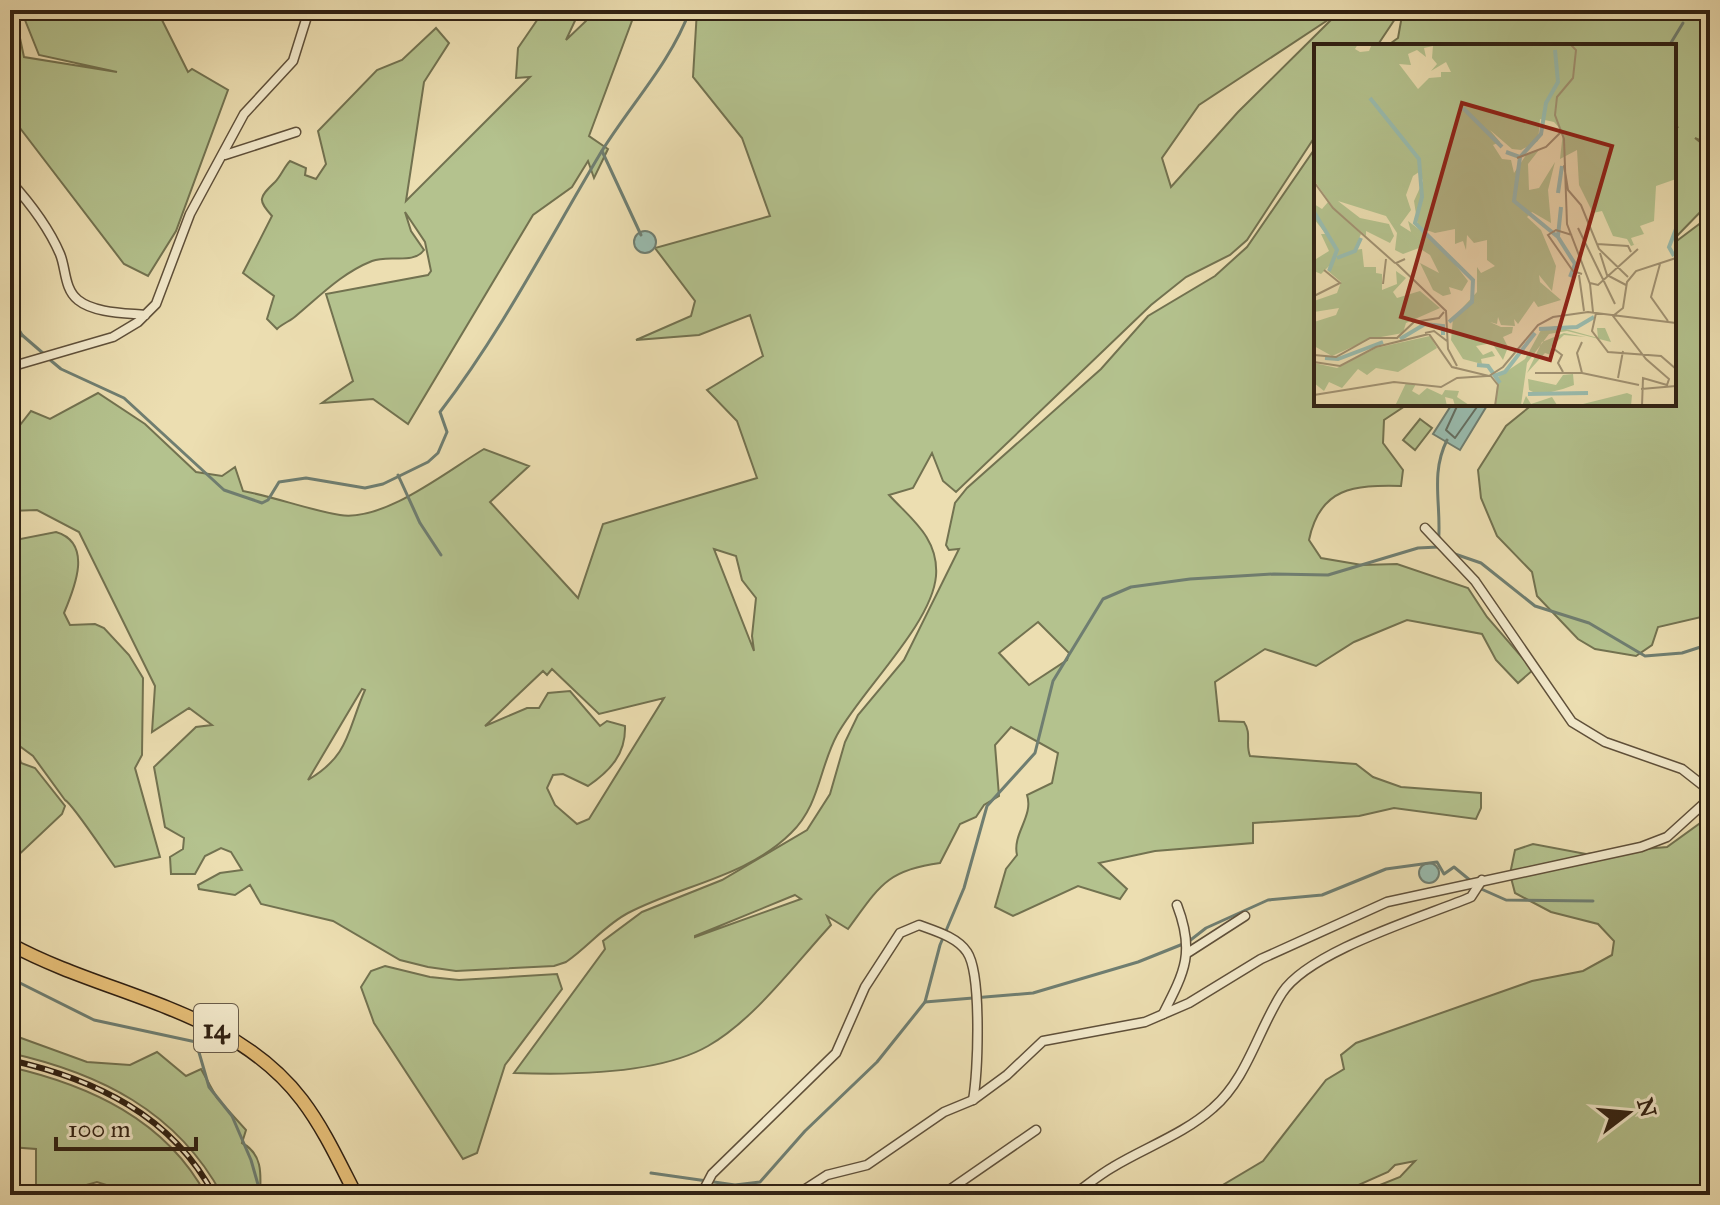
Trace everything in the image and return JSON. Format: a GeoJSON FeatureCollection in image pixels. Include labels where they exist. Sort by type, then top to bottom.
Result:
{"type":"FeatureCollection","features":[{"type":"Feature","properties":{"kind":"main road","name":"14"},"geometry":{"type":"LineString","coordinates":[[10,944],[64,971],[201,1021],[247,1046],[300,1097],[323,1131],[356,1195]]}},
{"type":"Feature","properties":{"kind":"street"},"geometry":{"type":"LineString","coordinates":[[10,367],[113,337],[156,304],[190,214],[225,155],[244,114],[293,61],[309,10]]}},
{"type":"Feature","properties":{"kind":"street"},"geometry":{"type":"LineString","coordinates":[[225,155],[296,132]]}},
{"type":"Feature","properties":{"kind":"street"},"geometry":{"type":"LineString","coordinates":[[10,181],[45,225],[60,255],[70,290],[79,300],[104,309],[145,315]]}},
{"type":"Feature","properties":{"kind":"street"},"geometry":{"type":"LineString","coordinates":[[1425,528],[1475,581],[1572,722],[1605,742],[1682,769],[1710,791]]}},
{"type":"Feature","properties":{"kind":"street"},"geometry":{"type":"LineString","coordinates":[[796,1195],[827,1175],[867,1165],[944,1112],[973,1100],[1007,1075],[1043,1041],[1145,1022],[1261,959],[1387,902],[1641,847],[1667,837],[1710,798]]}},
{"type":"Feature","properties":{"kind":"street"},"geometry":{"type":"LineString","coordinates":[[1073,1195],[1110,1168],[1196,1122],[1217,1106],[1236,1081],[1282,992],[1298,975],[1322,959],[1471,897],[1482,880]]}},
{"type":"Feature","properties":{"kind":"street"},"geometry":{"type":"LineString","coordinates":[[1163,1014],[1182,977],[1189,952],[1177,905]]}},
{"type":"Feature","properties":{"kind":"street"},"geometry":{"type":"LineString","coordinates":[[1189,952],[1245,916]]}},
{"type":"Feature","properties":{"kind":"street"},"geometry":{"type":"LineString","coordinates":[[701,1195],[712,1174],[836,1053],[865,987],[900,933],[919,925],[944,934],[967,951],[974,970],[978,1076],[973,1100]]}},
{"type":"Feature","properties":{"kind":"street"},"geometry":{"type":"LineString","coordinates":[[942,1195],[1036,1130]]}},
{"type":"Feature","properties":{"kind":"green space"},"geometry":{"type":"Polygon","coordinates":[[[10,10],[14,10],[24,57],[117,72],[39,55],[21,10],[157,10],[188,72],[192,69],[228,90],[176,231],[148,276],[124,264],[10,115],[10,10]]]}},
{"type":"Feature","properties":{"kind":"green space"},"geometry":{"type":"Polygon","coordinates":[[[544,10],[580,10],[566,40],[586,21],[590,10],[636,10],[589,136],[608,149],[594,178],[588,161],[572,187],[533,215],[408,424],[373,399],[322,403],[353,381],[326,294],[428,275],[431,271],[425,242],[405,212],[411,231],[424,250],[414,257],[379,259],[361,266],[277,329],[267,319],[274,296],[243,273],[272,216],[262,202],[265,192],[290,161],[306,168],[305,175],[316,179],[326,164],[318,131],[377,70],[402,60],[436,28],[449,43],[424,82],[406,201],[530,77],[516,78],[518,48],[544,10]]]}},
{"type":"Feature","properties":{"kind":"green space"},"geometry":{"type":"Polygon","coordinates":[[[697,10],[1401,10],[1378,44],[1314,44],[1314,138],[1247,240],[1230,255],[1186,277],[1151,305],[956,492],[943,481],[932,453],[913,488],[889,495],[922,530],[933,551],[936,576],[932,595],[909,636],[837,735],[808,811],[774,848],[734,870],[628,913],[566,962],[554,966],[456,971],[400,960],[333,921],[261,904],[250,885],[235,895],[199,889],[198,885],[220,873],[242,870],[231,852],[221,848],[205,856],[195,874],[171,874],[170,857],[183,849],[184,838],[165,827],[154,767],[196,727],[212,725],[189,708],[152,732],[155,686],[79,532],[37,510],[10,511],[10,416],[20,425],[31,411],[50,419],[98,393],[145,424],[196,472],[222,476],[235,467],[243,491],[340,515],[376,511],[395,503],[484,449],[529,466],[490,502],[578,598],[603,524],[757,478],[737,421],[707,390],[763,356],[750,315],[699,335],[636,340],[691,316],[695,301],[655,248],[770,216],[742,138],[693,77],[697,10]],[[1337,14],[1199,105],[1162,158],[1171,187],[1238,112],[1337,14]],[[714,549],[754,651],[752,636],[756,598],[742,580],[736,556],[714,549]],[[552,669],[547,675],[543,671],[485,726],[527,708],[539,708],[548,693],[570,691],[600,726],[607,721],[625,726],[620,753],[603,774],[588,786],[563,774],[553,775],[547,788],[555,805],[577,824],[589,819],[664,698],[599,714],[552,669]],[[362,689],[308,780],[332,761],[346,741],[365,690],[362,689]]]}},
{"type":"Feature","properties":{"kind":"green space"},"geometry":{"type":"Polygon","coordinates":[[[1403,10],[1710,10],[1710,145],[1695,138],[1710,150],[1710,202],[1676,237],[1676,44],[1390,44],[1398,38],[1403,10]]]}},
{"type":"Feature","properties":{"kind":"green space"},"geometry":{"type":"Polygon","coordinates":[[[1314,150],[1314,406],[1405,406],[1384,420],[1383,443],[1403,470],[1401,486],[1354,489],[1331,499],[1314,522],[1309,540],[1321,558],[1362,565],[1397,564],[1468,588],[1487,617],[1533,670],[1518,683],[1496,660],[1482,634],[1407,620],[1354,642],[1316,666],[1265,649],[1215,682],[1219,721],[1244,722],[1250,756],[1356,764],[1373,777],[1401,787],[1481,793],[1481,808],[1476,819],[1394,808],[1359,816],[1253,823],[1253,843],[1155,851],[1099,863],[1127,889],[1120,899],[1078,886],[1013,916],[995,907],[1006,869],[1017,855],[1017,840],[1028,810],[1027,795],[1052,783],[1058,753],[1011,727],[995,745],[999,796],[984,805],[976,817],[960,824],[940,863],[907,870],[885,883],[848,929],[827,916],[831,925],[758,1007],[725,1035],[688,1055],[640,1067],[587,1073],[514,1073],[605,949],[603,941],[642,912],[722,880],[807,830],[830,794],[845,742],[858,715],[904,660],[959,549],[949,550],[946,545],[955,503],[967,488],[1101,369],[1148,316],[1215,276],[1247,247],[1314,150]],[[1038,622],[999,653],[1029,685],[1067,660],[1069,653],[1038,622]],[[795,895],[695,937],[801,899],[795,895]]]}},
{"type":"Feature","properties":{"kind":"green space"},"geometry":{"type":"Polygon","coordinates":[[[1710,216],[1710,615],[1658,627],[1652,645],[1636,656],[1595,649],[1578,639],[1537,596],[1532,572],[1497,536],[1481,498],[1478,470],[1506,426],[1531,406],[1676,406],[1676,242],[1710,216]]]}},
{"type":"Feature","properties":{"kind":"green space"},"geometry":{"type":"Polygon","coordinates":[[[1420,419],[1432,428],[1415,450],[1403,440],[1420,419]]]}},
{"type":"Feature","properties":{"kind":"green space"},"geometry":{"type":"Polygon","coordinates":[[[56,532],[67,538],[78,556],[76,579],[64,613],[70,625],[95,624],[104,628],[129,655],[143,678],[142,755],[135,768],[160,857],[115,867],[33,756],[10,739],[10,541],[56,532]]]}},
{"type":"Feature","properties":{"kind":"green space"},"geometry":{"type":"Polygon","coordinates":[[[10,746],[18,752],[21,763],[35,768],[65,806],[62,814],[10,863],[10,746]]]}},
{"type":"Feature","properties":{"kind":"green space"},"geometry":{"type":"Polygon","coordinates":[[[1710,816],[1710,1195],[1355,1195],[1400,1177],[1415,1161],[1395,1165],[1388,1172],[1336,1195],[1206,1195],[1263,1161],[1326,1080],[1344,1069],[1341,1055],[1356,1043],[1532,981],[1583,971],[1612,955],[1614,941],[1598,924],[1551,912],[1515,893],[1510,874],[1515,850],[1533,844],[1586,854],[1667,847],[1710,816]]]}},
{"type":"Feature","properties":{"kind":"green space"},"geometry":{"type":"Polygon","coordinates":[[[385,966],[430,977],[459,980],[557,974],[562,989],[505,1065],[477,1153],[463,1159],[374,1023],[361,987],[371,971],[385,966]]]}},
{"type":"Feature","properties":{"kind":"green space"},"geometry":{"type":"Polygon","coordinates":[[[10,1034],[87,1062],[130,1065],[157,1052],[186,1076],[201,1069],[217,1098],[246,1130],[242,1143],[257,1159],[260,1195],[222,1195],[204,1166],[159,1118],[104,1085],[43,1061],[10,1053],[10,1034]]]}},
{"type":"Feature","properties":{"kind":"green space"},"geometry":{"type":"Polygon","coordinates":[[[10,1067],[68,1084],[123,1110],[170,1146],[206,1195],[138,1195],[97,1182],[50,1195],[36,1195],[36,1149],[10,1147],[10,1067]]]}},
{"type":"Feature","properties":{"kind":"water"},"geometry":{"type":"Polygon","coordinates":[[[641,231],[649,231],[656,242],[649,253],[641,253],[634,246],[634,238],[641,231]]]}},
{"type":"Feature","properties":{"kind":"water"},"geometry":{"type":"Polygon","coordinates":[[[1451,406],[1487,406],[1460,450],[1433,434],[1451,406]]]}},
{"type":"Feature","properties":{"kind":"water"},"geometry":{"type":"Polygon","coordinates":[[[1429,863],[1436,866],[1439,873],[1436,880],[1429,883],[1422,880],[1419,873],[1422,866],[1429,863]]]}},
{"type":"Feature","properties":{"kind":"waterway"},"geometry":{"type":"LineString","coordinates":[[49,359],[61,369],[124,398],[224,490],[262,503],[268,500],[279,482],[306,478],[365,488],[383,484],[428,462],[438,453],[447,432],[440,412],[504,318],[600,154],[661,66],[690,10]]}},
{"type":"Feature","properties":{"kind":"waterway"},"geometry":{"type":"LineString","coordinates":[[1670,44],[1683,23]]}},
{"type":"Feature","properties":{"kind":"waterway"},"geometry":{"type":"LineString","coordinates":[[602,151],[641,235]]}},
{"type":"Feature","properties":{"kind":"waterway"},"geometry":{"type":"LineString","coordinates":[[10,314],[22,335],[10,344]]}},
{"type":"Feature","properties":{"kind":"waterway"},"geometry":{"type":"LineString","coordinates":[[22,335],[44,354]]}},
{"type":"Feature","properties":{"kind":"waterway"},"geometry":{"type":"LineString","coordinates":[[651,1173],[735,1185],[760,1182],[805,1131],[877,1062],[925,1002],[940,945],[964,888],[987,806],[1035,753],[1053,681],[1103,599],[1131,587],[1190,579],[1274,574],[1328,575],[1418,548],[1438,547],[1439,467],[1447,440]]}},
{"type":"Feature","properties":{"kind":"waterway"},"geometry":{"type":"LineString","coordinates":[[398,475],[420,523],[441,555]]}},
{"type":"Feature","properties":{"kind":"waterway"},"geometry":{"type":"LineString","coordinates":[[1452,553],[1481,563],[1535,606],[1589,623],[1645,656],[1682,653],[1710,644]]}},
{"type":"Feature","properties":{"kind":"waterway"},"geometry":{"type":"LineString","coordinates":[[925,1002],[1033,993],[1138,962],[1188,942],[1206,928],[1268,900],[1322,895],[1386,869],[1437,862],[1444,874],[1454,867],[1471,881]]}},
{"type":"Feature","properties":{"kind":"waterway"},"geometry":{"type":"LineString","coordinates":[[1479,888],[1506,900],[1593,901]]}},
{"type":"Feature","properties":{"kind":"waterway"},"geometry":{"type":"LineString","coordinates":[[10,978],[94,1020],[196,1042],[209,1087],[232,1116],[251,1160],[261,1195]]}},
{"type":"Feature","properties":{"kind":"railway"},"geometry":{"type":"LineString","coordinates":[[10,1060],[71,1078],[128,1105],[176,1143],[197,1167],[214,1195]]}}]}
